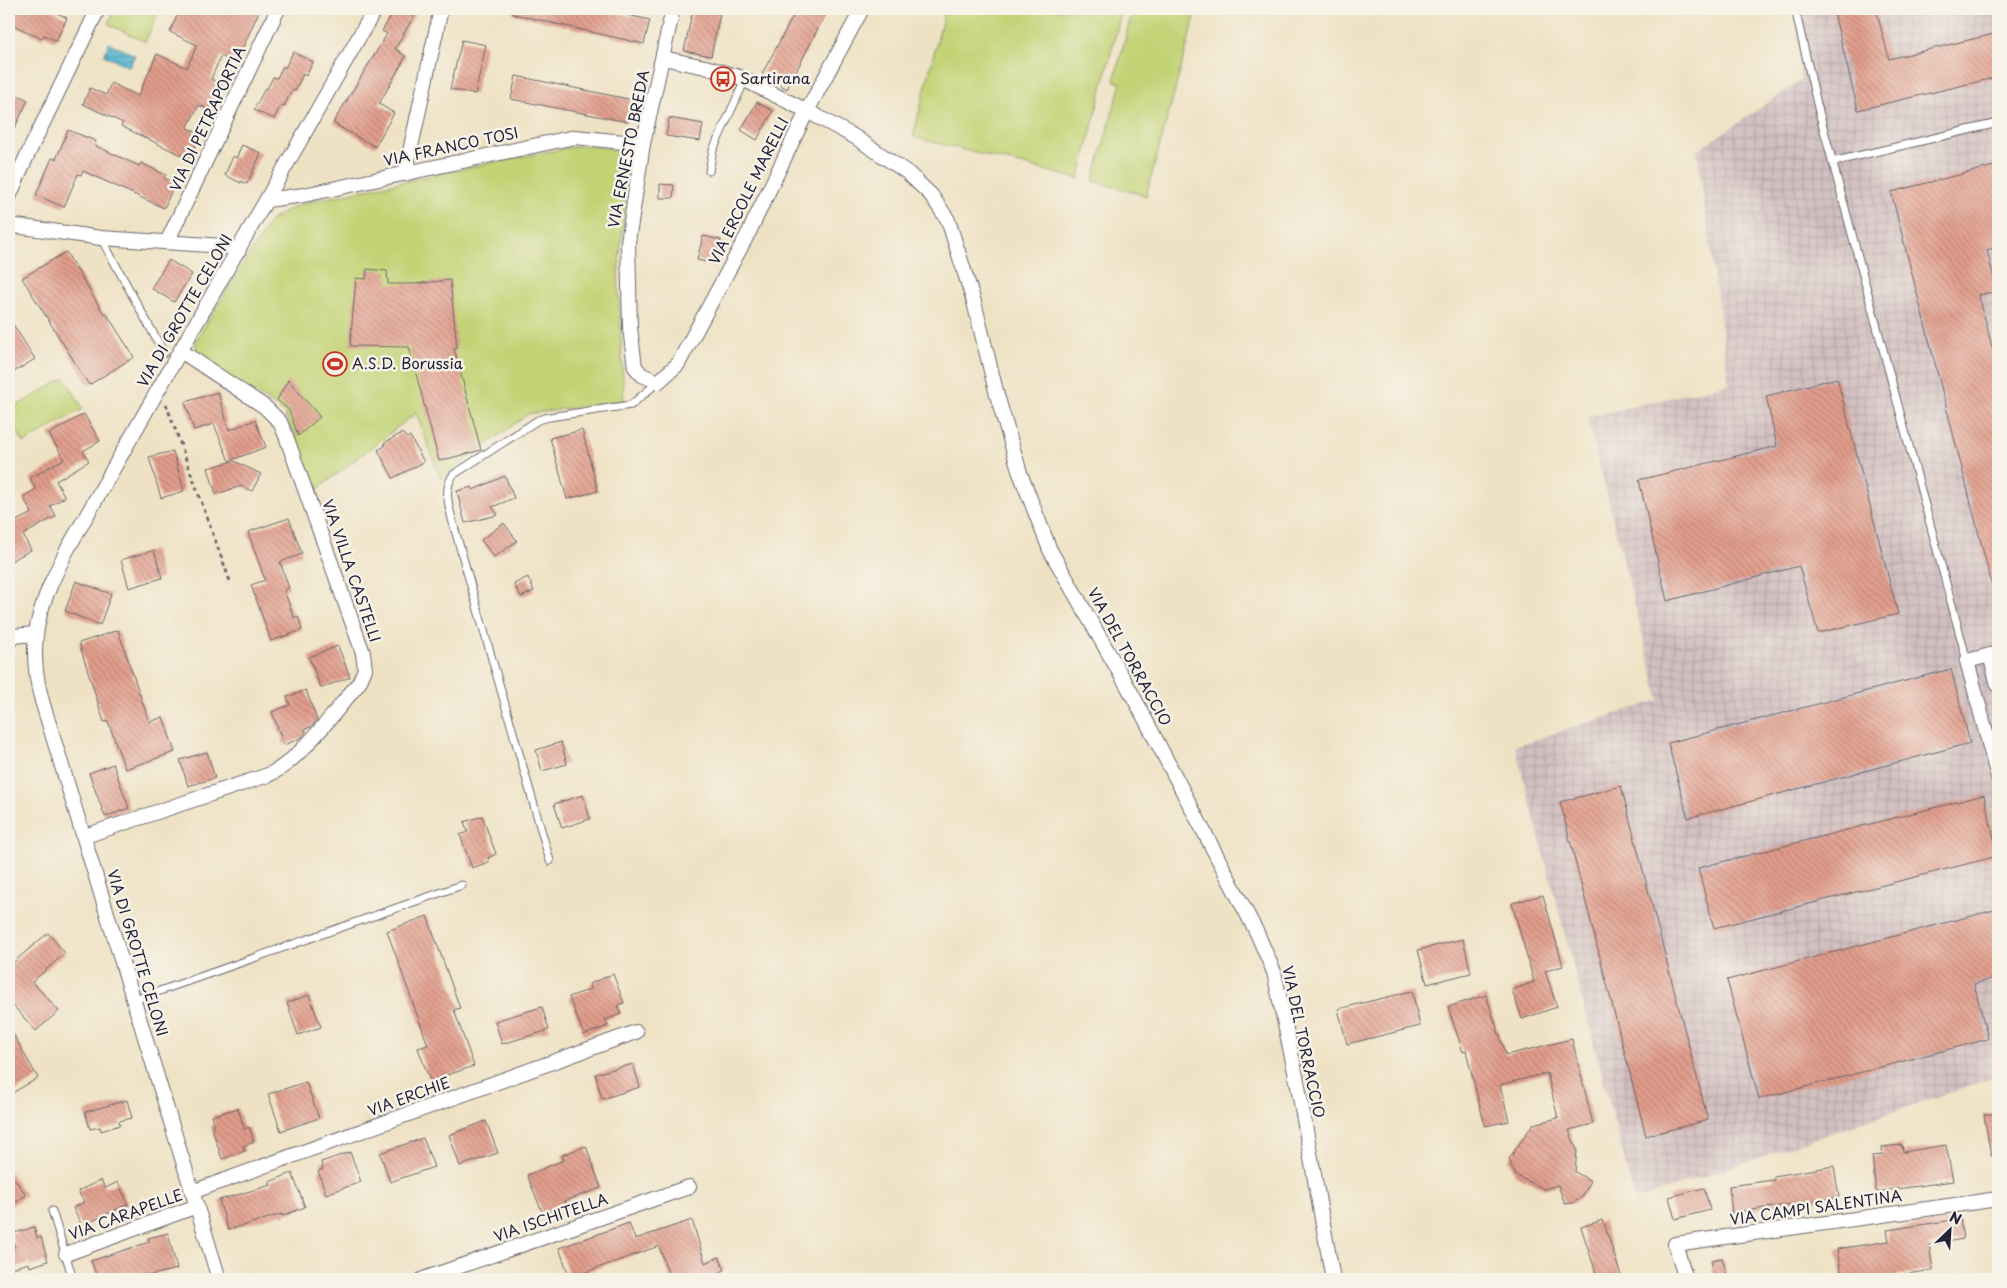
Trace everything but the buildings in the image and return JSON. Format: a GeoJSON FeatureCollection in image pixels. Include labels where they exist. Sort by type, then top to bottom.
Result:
{"type":"FeatureCollection","features":[{"type":"Feature","properties":{"kind":"street"},"geometry":{"type":"LineString","coordinates":[[9,197],[98,9]]}},
{"type":"Feature","properties":{"kind":"street","name":"VIA DI PETRAPORTIA"},"geometry":{"type":"LineString","coordinates":[[167,242],[278,9]]}},
{"type":"Feature","properties":{"kind":"street","name":"VIA DI GROTTE CELONI"},"geometry":{"type":"LineString","coordinates":[[219,1279],[40,694],[35,660],[35,634],[40,610],[56,572],[374,9]]}},
{"type":"Feature","properties":{"kind":"street"},"geometry":{"type":"LineString","coordinates":[[405,174],[441,9]]}},
{"type":"Feature","properties":{"kind":"street","name":"VIA ERNESTO BREDA"},"geometry":{"type":"LineString","coordinates":[[658,382],[642,375],[635,367],[630,328],[628,242],[643,144],[673,9]]}},
{"type":"Feature","properties":{"kind":"street","name":"VIA ERCOLE MARELLI"},"geometry":{"type":"LineString","coordinates":[[658,382],[678,364],[749,232],[807,111],[862,9]]}},
{"type":"Feature","properties":{"kind":"street","name":"VIA DEL TORRACCIO"},"geometry":{"type":"LineString","coordinates":[[663,58],[705,67],[745,80],[855,137],[908,173],[931,195],[948,220],[974,302],[996,395],[1020,472],[1050,550],[1134,696],[1257,933],[1274,972],[1297,1082],[1333,1279]]}},
{"type":"Feature","properties":{"kind":"street","name":"VIA FRANCO TOSI"},"geometry":{"type":"LineString","coordinates":[[267,200],[304,195],[575,137],[643,144]]}},
{"type":"Feature","properties":{"kind":"street"},"geometry":{"type":"LineString","coordinates":[[9,225],[101,238],[225,246],[239,250]]}},
{"type":"Feature","properties":{"kind":"street","name":"VIA VILLA CASTELLI"},"geometry":{"type":"LineString","coordinates":[[85,836],[268,775],[284,767],[297,756],[359,683],[365,669],[363,653],[280,422],[260,404],[181,352]]}},
{"type":"Feature","properties":{"kind":"street"},"geometry":{"type":"LineString","coordinates":[[10,636],[35,634]]}},
{"type":"Feature","properties":{"kind":"street"},"geometry":{"type":"LineString","coordinates":[[1998,685],[1994,654],[1967,661],[1998,777]]}},
{"type":"Feature","properties":{"kind":"street","name":"VIA ERCHIE"},"geometry":{"type":"LineString","coordinates":[[192,1192],[636,1032]]}},
{"type":"Feature","properties":{"kind":"street","name":"VIA ISCHITELLA"},"geometry":{"type":"LineString","coordinates":[[423,1279],[689,1187]]}},
{"type":"Feature","properties":{"kind":"street","name":"VIA CAMPI SALENTINA"},"geometry":{"type":"LineString","coordinates":[[1686,1279],[1675,1244],[1998,1199]]}},
{"type":"Feature","properties":{"kind":"street","name":"VIA CARAPELLE"},"geometry":{"type":"LineString","coordinates":[[66,1254],[197,1206]]}},
{"type":"Feature","properties":{"kind":"lane"},"geometry":{"type":"LineString","coordinates":[[1795,9],[1832,162],[1967,661]]}},
{"type":"Feature","properties":{"kind":"lane"},"geometry":{"type":"LineString","coordinates":[[709,170],[713,150],[745,80]]}},
{"type":"Feature","properties":{"kind":"lane"},"geometry":{"type":"LineString","coordinates":[[1832,162],[1998,123]]}},
{"type":"Feature","properties":{"kind":"lane"},"geometry":{"type":"LineString","coordinates":[[101,238],[164,353]]}},
{"type":"Feature","properties":{"kind":"lane"},"geometry":{"type":"LineString","coordinates":[[550,861],[453,523],[447,488],[454,475],[527,426],[549,416],[631,405],[658,382]]}},
{"type":"Feature","properties":{"kind":"lane"},"geometry":{"type":"LineString","coordinates":[[134,1000],[462,885]]}},
{"type":"Feature","properties":{"kind":"lane","name":"VIA CARAPELLE"},"geometry":{"type":"LineString","coordinates":[[52,1210],[73,1279]]}},
{"type":"Feature","properties":{"kind":"path"},"geometry":{"type":"LineString","coordinates":[[160,387],[231,584]]}},
{"type":"Feature","properties":{"kind":"shaded area"},"geometry":{"type":"Polygon","coordinates":[[[1796,9],[1998,9],[1998,1076],[1635,1200],[1515,746],[1659,700],[1587,417],[1729,384],[1697,151],[1801,80],[1796,9]]]}},
{"type":"Feature","properties":{"kind":"green space"},"geometry":{"type":"Polygon","coordinates":[[[115,9],[160,9],[145,42],[108,24],[115,9]]]}},
{"type":"Feature","properties":{"kind":"green space"},"geometry":{"type":"Polygon","coordinates":[[[945,9],[1122,9],[1079,179],[913,137],[945,9]]]}},
{"type":"Feature","properties":{"kind":"green space"},"geometry":{"type":"Polygon","coordinates":[[[1133,9],[1197,9],[1146,196],[1093,181],[1121,83],[1114,81],[1133,9]]]}},
{"type":"Feature","properties":{"kind":"green space"},"geometry":{"type":"Polygon","coordinates":[[[584,145],[612,149],[630,158],[618,275],[624,401],[528,414],[441,479],[416,413],[315,491],[284,412],[197,355],[196,340],[271,220],[291,208],[308,202],[494,162],[584,145]]]}},
{"type":"Feature","properties":{"kind":"green space"},"geometry":{"type":"Polygon","coordinates":[[[65,378],[83,409],[24,443],[9,418],[9,410],[65,378]]]}},
{"type":"Feature","properties":{"kind":"water"},"geometry":{"type":"Polygon","coordinates":[[[109,43],[135,55],[129,67],[104,55],[109,43]]]}},
{"type":"Feature","properties":{"kind":"place","name":"Sartirana"},"geometry":{"type":"Point","coordinates":[723,79]}},
{"type":"Feature","properties":{"kind":"place","name":"A.S.D. Borussia"},"geometry":{"type":"Point","coordinates":[335,364]}}]}
